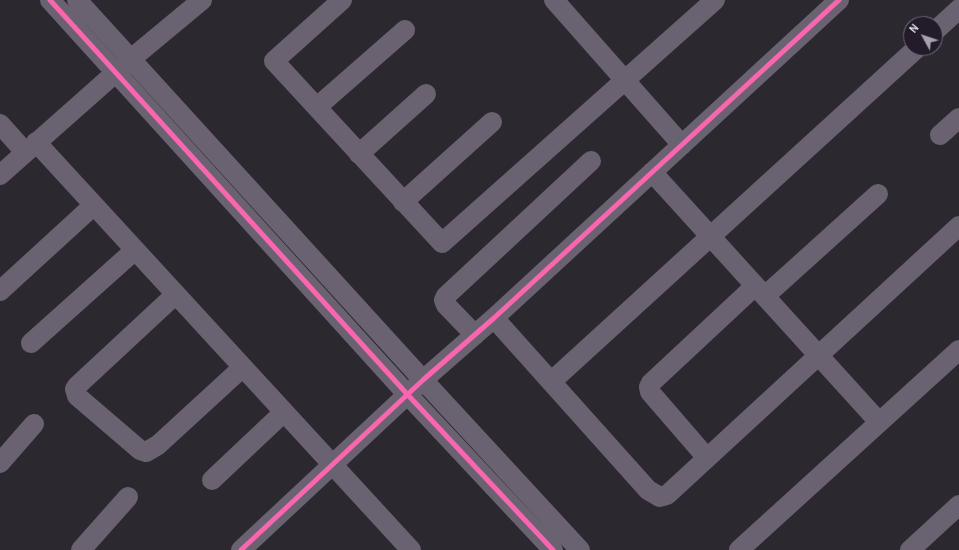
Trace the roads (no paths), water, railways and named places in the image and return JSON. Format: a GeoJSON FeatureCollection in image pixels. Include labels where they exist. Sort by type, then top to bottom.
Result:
{"type":"FeatureCollection","features":[{"type":"Feature","properties":{"kind":"street"},"geometry":{"type":"LineString","coordinates":[[50,0],[124,65],[423,380],[580,550]]}},
{"type":"Feature","properties":{"kind":"street"},"geometry":{"type":"LineString","coordinates":[[77,0],[124,65],[408,394],[553,550]]}},
{"type":"Feature","properties":{"kind":"street"},"geometry":{"type":"LineString","coordinates":[[0,175],[124,65],[202,0]]}},
{"type":"Feature","properties":{"kind":"street"},"geometry":{"type":"LineString","coordinates":[[342,0],[274,61],[442,243],[715,0]]}},
{"type":"Feature","properties":{"kind":"street"},"geometry":{"type":"LineString","coordinates":[[554,0],[682,145]]}},
{"type":"Feature","properties":{"kind":"street"},"geometry":{"type":"LineString","coordinates":[[241,550],[423,380],[494,318],[839,0]]}},
{"type":"Feature","properties":{"kind":"street"},"geometry":{"type":"LineString","coordinates":[[943,24],[959,10]]}},
{"type":"Feature","properties":{"kind":"street"},"geometry":{"type":"LineString","coordinates":[[317,107],[405,30]]}},
{"type":"Feature","properties":{"kind":"street"},"geometry":{"type":"LineString","coordinates":[[552,382],[908,56]]}},
{"type":"Feature","properties":{"kind":"street"},"geometry":{"type":"LineString","coordinates":[[359,154],[426,94]]}},
{"type":"Feature","properties":{"kind":"street"},"geometry":{"type":"LineString","coordinates":[[940,135],[959,118]]}},
{"type":"Feature","properties":{"kind":"street"},"geometry":{"type":"LineString","coordinates":[[403,202],[492,122]]}},
{"type":"Feature","properties":{"kind":"street"},"geometry":{"type":"LineString","coordinates":[[0,124],[31,147],[94,205],[411,550]]}},
{"type":"Feature","properties":{"kind":"street"},"geometry":{"type":"LineString","coordinates":[[475,335],[446,305],[444,300],[446,296],[591,161]]}},
{"type":"Feature","properties":{"kind":"street"},"geometry":{"type":"LineString","coordinates":[[652,172],[879,422]]}},
{"type":"Feature","properties":{"kind":"street"},"geometry":{"type":"LineString","coordinates":[[707,458],[650,392],[649,387],[651,383],[878,194]]}},
{"type":"Feature","properties":{"kind":"street"},"geometry":{"type":"LineString","coordinates":[[0,291],[94,205]]}},
{"type":"Feature","properties":{"kind":"street"},"geometry":{"type":"LineString","coordinates":[[494,318],[648,490],[660,497],[667,495],[959,226]]}},
{"type":"Feature","properties":{"kind":"street"},"geometry":{"type":"LineString","coordinates":[[31,343],[135,250]]}},
{"type":"Feature","properties":{"kind":"street"},"geometry":{"type":"LineString","coordinates":[[176,294],[77,386],[75,389],[77,396],[140,450],[146,452],[158,445],[243,368]]}},
{"type":"Feature","properties":{"kind":"street"},"geometry":{"type":"LineString","coordinates":[[751,546],[879,422],[959,350]]}},
{"type":"Feature","properties":{"kind":"street"},"geometry":{"type":"LineString","coordinates":[[212,480],[284,412]]}},
{"type":"Feature","properties":{"kind":"street"},"geometry":{"type":"LineString","coordinates":[[0,463],[34,424]]}},
{"type":"Feature","properties":{"kind":"street"},"geometry":{"type":"LineString","coordinates":[[81,550],[128,497]]}},
{"type":"Feature","properties":{"kind":"street"},"geometry":{"type":"LineString","coordinates":[[910,550],[959,505]]}}]}
